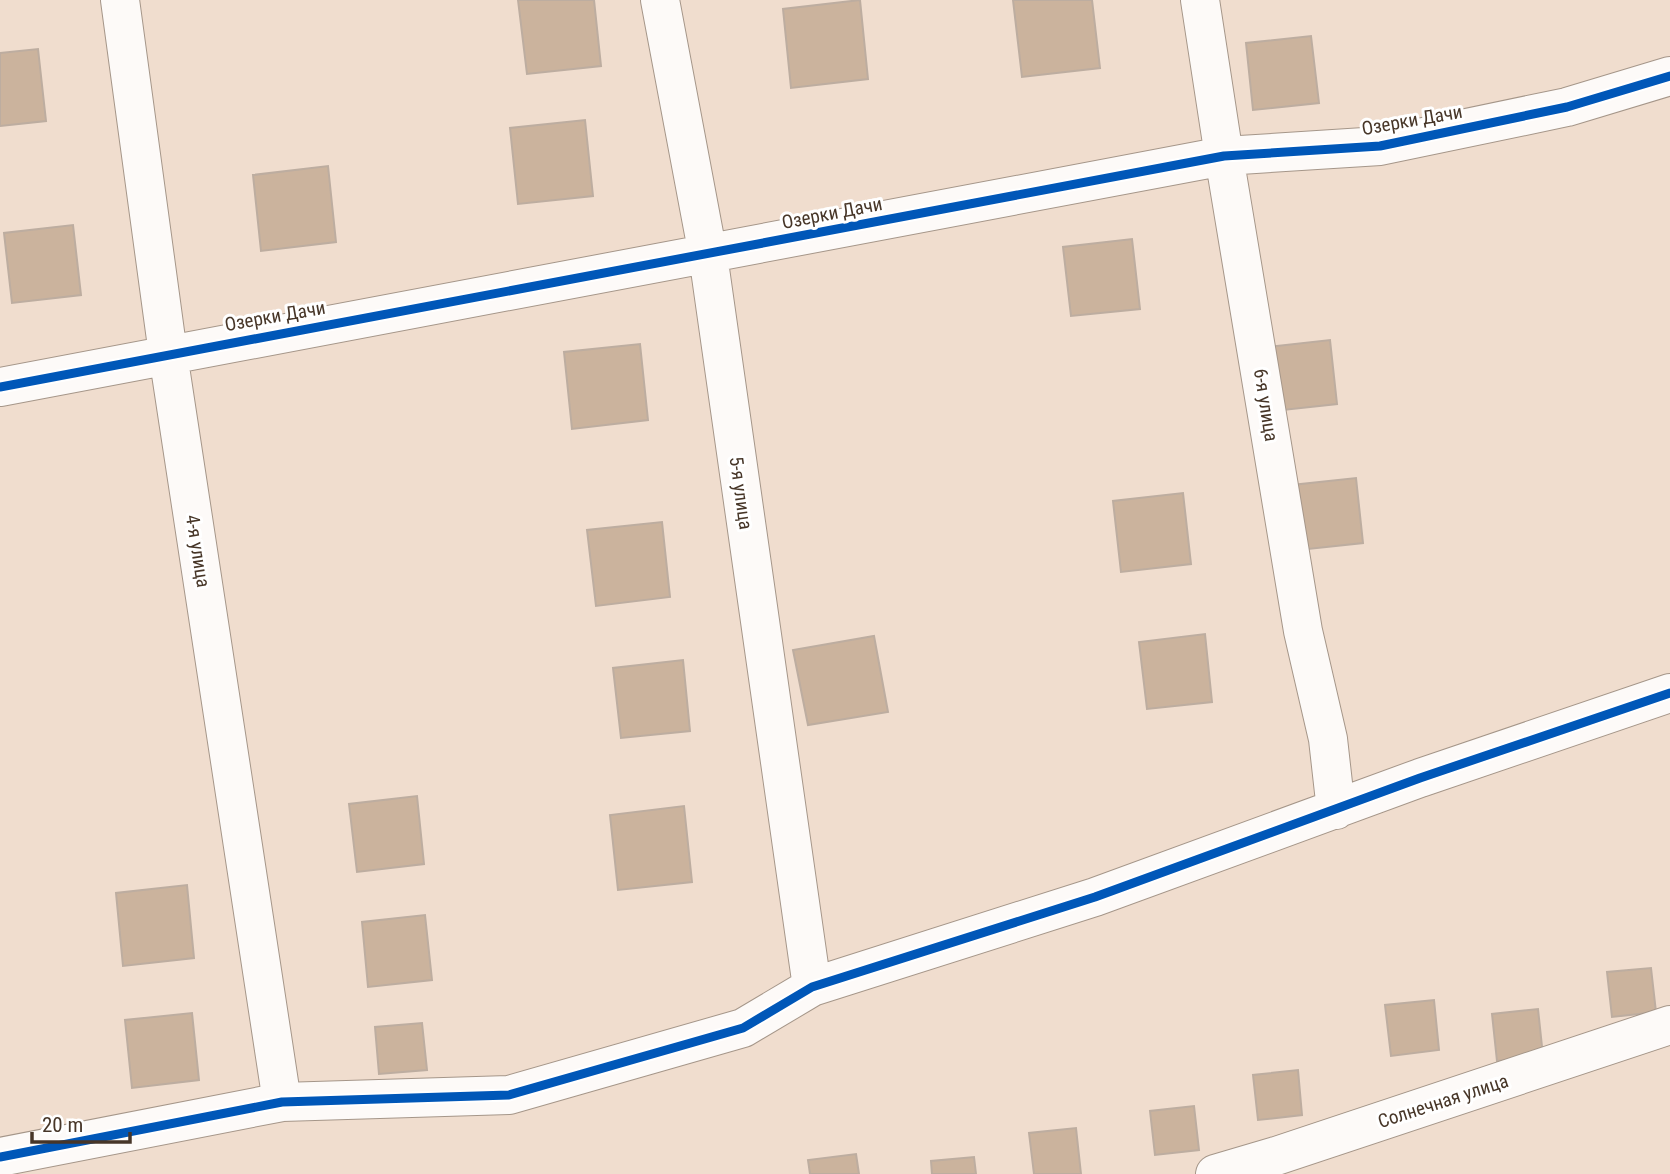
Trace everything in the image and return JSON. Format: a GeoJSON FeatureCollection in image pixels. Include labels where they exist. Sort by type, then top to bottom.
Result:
{"type":"FeatureCollection","features":[{"type":"Feature","properties":{"kind":"street","name":"4-я улица"},"geometry":{"type":"LineString","coordinates":[[120,0],[168,354],[282,1102]]}},
{"type":"Feature","properties":{"kind":"street","name":"5-я улица"},"geometry":{"type":"LineString","coordinates":[[660,0],[708,255],[812,987]]}},
{"type":"Feature","properties":{"kind":"street","name":"6-я улица"},"geometry":{"type":"LineString","coordinates":[[1200,0],[1303,631],[1328,739],[1336,810]]}},
{"type":"Feature","properties":{"kind":"street","name":"Озерки Дачи"},"geometry":{"type":"LineString","coordinates":[[0,387],[1224,156],[1380,146],[1567,107],[1670,76]]}},
{"type":"Feature","properties":{"kind":"street"},"geometry":{"type":"LineString","coordinates":[[0,1157],[282,1102],[509,1095],[743,1028],[812,987],[1095,897],[1420,778],[1670,693]]}},
{"type":"Feature","properties":{"kind":"street","name":"Солнечная улица"},"geometry":{"type":"LineString","coordinates":[[1215,1174],[1670,1025]]}},
{"type":"Feature","properties":{"kind":"building"},"geometry":{"type":"Polygon","coordinates":[[[518,0],[594,0],[601,66],[527,74],[518,0]]]}},
{"type":"Feature","properties":{"kind":"building"},"geometry":{"type":"Polygon","coordinates":[[[860,0],[868,79],[791,88],[783,9],[860,0]]]}},
{"type":"Feature","properties":{"kind":"building"},"geometry":{"type":"Polygon","coordinates":[[[1013,0],[1092,0],[1100,68],[1022,77],[1013,0]]]}},
{"type":"Feature","properties":{"kind":"building"},"geometry":{"type":"Polygon","coordinates":[[[1311,36],[1319,103],[1253,110],[1246,43],[1311,36]]]}},
{"type":"Feature","properties":{"kind":"building"},"geometry":{"type":"Polygon","coordinates":[[[38,49],[46,121],[0,126],[0,53],[38,49]]]}},
{"type":"Feature","properties":{"kind":"building"},"geometry":{"type":"Polygon","coordinates":[[[585,120],[593,196],[518,204],[510,128],[585,120]]]}},
{"type":"Feature","properties":{"kind":"building"},"geometry":{"type":"Polygon","coordinates":[[[328,166],[336,242],[261,251],[253,175],[328,166]]]}},
{"type":"Feature","properties":{"kind":"building"},"geometry":{"type":"Polygon","coordinates":[[[73,225],[81,295],[12,303],[4,233],[73,225]]]}},
{"type":"Feature","properties":{"kind":"building"},"geometry":{"type":"Polygon","coordinates":[[[1132,239],[1140,309],[1071,316],[1063,247],[1132,239]]]}},
{"type":"Feature","properties":{"kind":"building"},"geometry":{"type":"Polygon","coordinates":[[[1330,340],[1337,404],[1274,411],[1267,347],[1330,340]]]}},
{"type":"Feature","properties":{"kind":"building"},"geometry":{"type":"Polygon","coordinates":[[[640,344],[648,420],[572,429],[564,352],[640,344]]]}},
{"type":"Feature","properties":{"kind":"building"},"geometry":{"type":"Polygon","coordinates":[[[1356,478],[1363,543],[1299,550],[1292,485],[1356,478]]]}},
{"type":"Feature","properties":{"kind":"building"},"geometry":{"type":"Polygon","coordinates":[[[1183,493],[1191,564],[1121,572],[1113,501],[1183,493]]]}},
{"type":"Feature","properties":{"kind":"building"},"geometry":{"type":"Polygon","coordinates":[[[662,522],[670,597],[596,606],[587,530],[662,522]]]}},
{"type":"Feature","properties":{"kind":"building"},"geometry":{"type":"Polygon","coordinates":[[[1205,634],[1212,702],[1147,709],[1139,642],[1205,634]]]}},
{"type":"Feature","properties":{"kind":"building"},"geometry":{"type":"Polygon","coordinates":[[[874,636],[888,712],[808,725],[793,650],[874,636]]]}},
{"type":"Feature","properties":{"kind":"building"},"geometry":{"type":"Polygon","coordinates":[[[683,660],[690,731],[621,738],[613,668],[683,660]]]}},
{"type":"Feature","properties":{"kind":"building"},"geometry":{"type":"Polygon","coordinates":[[[417,796],[424,864],[357,872],[349,804],[417,796]]]}},
{"type":"Feature","properties":{"kind":"building"},"geometry":{"type":"Polygon","coordinates":[[[684,806],[692,882],[618,890],[610,815],[684,806]]]}},
{"type":"Feature","properties":{"kind":"building"},"geometry":{"type":"Polygon","coordinates":[[[187,885],[194,958],[123,966],[116,893],[187,885]]]}},
{"type":"Feature","properties":{"kind":"building"},"geometry":{"type":"Polygon","coordinates":[[[425,915],[432,980],[368,987],[362,922],[425,915]]]}},
{"type":"Feature","properties":{"kind":"building"},"geometry":{"type":"Polygon","coordinates":[[[1651,968],[1656,1012],[1612,1017],[1607,972],[1651,968]]]}},
{"type":"Feature","properties":{"kind":"building"},"geometry":{"type":"Polygon","coordinates":[[[1434,1000],[1439,1050],[1391,1056],[1385,1005],[1434,1000]]]}},
{"type":"Feature","properties":{"kind":"building"},"geometry":{"type":"Polygon","coordinates":[[[1538,1009],[1543,1056],[1497,1061],[1492,1014],[1538,1009]]]}},
{"type":"Feature","properties":{"kind":"building"},"geometry":{"type":"Polygon","coordinates":[[[192,1013],[199,1080],[132,1088],[125,1020],[192,1013]]]}},
{"type":"Feature","properties":{"kind":"building"},"geometry":{"type":"Polygon","coordinates":[[[422,1023],[427,1070],[379,1074],[375,1027],[422,1023]]]}},
{"type":"Feature","properties":{"kind":"building"},"geometry":{"type":"Polygon","coordinates":[[[1298,1070],[1302,1115],[1258,1120],[1253,1075],[1298,1070]]]}},
{"type":"Feature","properties":{"kind":"building"},"geometry":{"type":"Polygon","coordinates":[[[1194,1106],[1199,1150],[1155,1155],[1150,1111],[1194,1106]]]}},
{"type":"Feature","properties":{"kind":"building"},"geometry":{"type":"Polygon","coordinates":[[[1076,1128],[1081,1174],[1034,1174],[1029,1133],[1076,1128]]]}},
{"type":"Feature","properties":{"kind":"building"},"geometry":{"type":"Polygon","coordinates":[[[856,1154],[859,1174],[810,1174],[808,1160],[856,1154]]]}},
{"type":"Feature","properties":{"kind":"building"},"geometry":{"type":"Polygon","coordinates":[[[974,1157],[976,1174],[932,1174],[931,1161],[974,1157]]]}},
{"type":"Feature","properties":{"kind":"cycle path"},"geometry":{"type":"LineString","coordinates":[[0,387],[1224,156],[1380,146],[1567,107],[1670,76]]}},
{"type":"Feature","properties":{"kind":"cycle path"},"geometry":{"type":"LineString","coordinates":[[0,1157],[282,1102],[509,1095],[743,1028],[812,987],[1095,897],[1420,778],[1670,693]]}}]}
